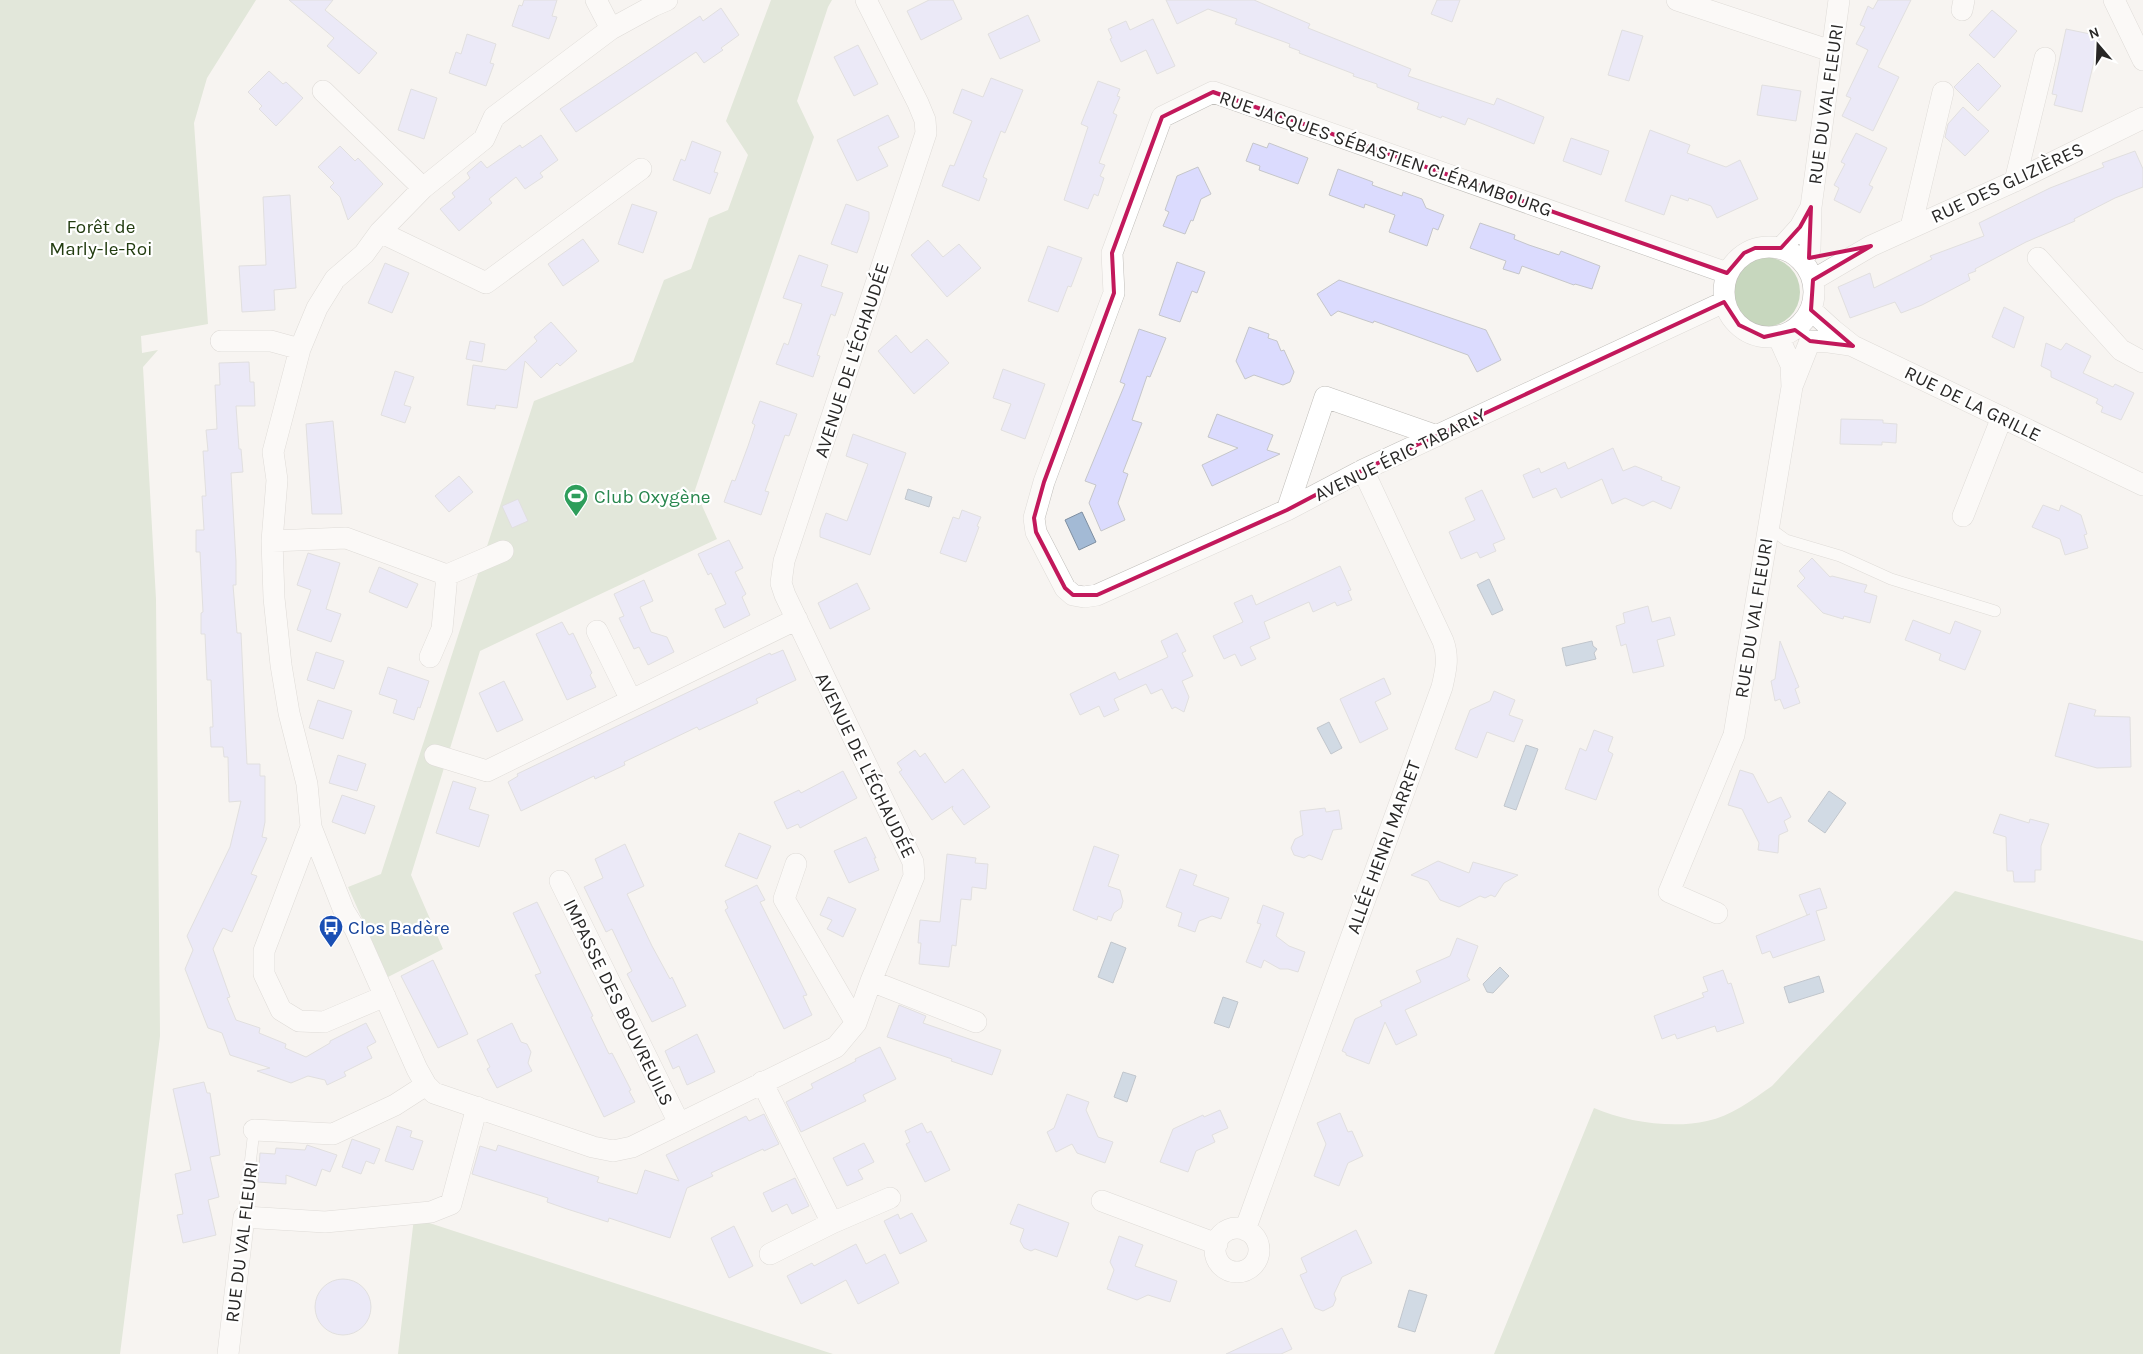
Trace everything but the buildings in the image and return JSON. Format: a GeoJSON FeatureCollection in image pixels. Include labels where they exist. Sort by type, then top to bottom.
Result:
{"type":"FeatureCollection","features":[{"type":"Feature","properties":{"kind":"street"},"geometry":{"type":"LineString","coordinates":[[596,0],[611,29]]}},
{"type":"Feature","properties":{"kind":"street"},"geometry":{"type":"LineString","coordinates":[[254,1130],[333,1134],[395,1105],[426,1085],[417,1069],[355,929],[344,911],[311,827],[307,784],[289,713],[281,665],[274,598],[272,541],[277,480],[274,452],[300,349],[317,308],[335,279],[364,254],[380,232],[423,188],[484,139],[494,117],[611,29],[667,0]]}},
{"type":"Feature","properties":{"kind":"street","name":"AVENUE DE L'ÉCHAUDÉE"},"geometry":{"type":"LineString","coordinates":[[426,1085],[434,1093],[593,1147],[614,1151],[632,1147],[836,1047],[856,1023],[914,876],[914,862],[796,619],[781,583],[784,561],[926,133],[925,120],[918,103],[866,0]]}},
{"type":"Feature","properties":{"kind":"street"},"geometry":{"type":"LineString","coordinates":[[1677,0],[1714,6],[1831,52]]}},
{"type":"Feature","properties":{"kind":"street","name":"RUE DU VAL FLEURI"},"geometry":{"type":"LineString","coordinates":[[1802,260],[1810,249],[1811,207],[1839,0]]}},
{"type":"Feature","properties":{"kind":"street"},"geometry":{"type":"LineString","coordinates":[[2114,0],[2143,60]]}},
{"type":"Feature","properties":{"kind":"street"},"geometry":{"type":"LineString","coordinates":[[2015,181],[2044,58]]}},
{"type":"Feature","properties":{"kind":"street"},"geometry":{"type":"LineString","coordinates":[[322,91],[423,188]]}},
{"type":"Feature","properties":{"kind":"street","name":"RUE JACQUES SÉBASTIEN CLÉRAMBOURG"},"geometry":{"type":"LineString","coordinates":[[1073,595],[1064,588],[1036,532],[1034,518],[1044,482],[1114,293],[1112,253],[1162,117],[1213,92],[1727,273]]}},
{"type":"Feature","properties":{"kind":"street"},"geometry":{"type":"LineString","coordinates":[[1911,226],[1944,92]]}},
{"type":"Feature","properties":{"kind":"street","name":"RUE DES GLIZIÈRES"},"geometry":{"type":"LineString","coordinates":[[1813,280],[1870,246],[2015,181],[2143,118]]}},
{"type":"Feature","properties":{"kind":"street"},"geometry":{"type":"LineString","coordinates":[[380,232],[486,283],[641,169]]}},
{"type":"Feature","properties":{"kind":"street","name":"RUE DU VAL FLEURI"},"geometry":{"type":"LineString","coordinates":[[1781,248],[1800,227],[1811,207]]}},
{"type":"Feature","properties":{"kind":"street"},"geometry":{"type":"LineString","coordinates":[[1792,388],[1802,366],[1794,336],[1810,310],[1814,295],[1813,280],[1802,260],[1792,252],[1768,246],[1749,251],[1734,262],[1727,273],[1724,287],[1724,302],[1730,315],[1739,326],[1750,333],[1764,337],[1794,336],[1853,346]]}},
{"type":"Feature","properties":{"kind":"street","name":"RUE DES GLIZIÈRES"},"geometry":{"type":"LineString","coordinates":[[1802,260],[1835,256],[1870,246]]}},
{"type":"Feature","properties":{"kind":"street"},"geometry":{"type":"LineString","coordinates":[[2038,258],[2121,350],[2143,362]]}},
{"type":"Feature","properties":{"kind":"street","name":"AVENUE ÉRIC TABARLY"},"geometry":{"type":"LineString","coordinates":[[1073,595],[1084,597],[1097,595],[1287,510],[1363,470],[1724,302]]}},
{"type":"Feature","properties":{"kind":"street","name":"RUE DE LA GRILLE"},"geometry":{"type":"LineString","coordinates":[[1810,310],[1853,346],[2143,485]]}},
{"type":"Feature","properties":{"kind":"street","name":"RUE DU VAL FLEURI"},"geometry":{"type":"LineString","coordinates":[[1717,913],[1669,892],[1734,735],[1792,388],[1791,365],[1794,336]]}},
{"type":"Feature","properties":{"kind":"street"},"geometry":{"type":"LineString","coordinates":[[221,341],[271,341],[300,349]]}},
{"type":"Feature","properties":{"kind":"street"},"geometry":{"type":"LineString","coordinates":[[1287,510],[1325,397],[1437,436]]}},
{"type":"Feature","properties":{"kind":"street"},"geometry":{"type":"LineString","coordinates":[[1963,516],[2002,417]]}},
{"type":"Feature","properties":{"kind":"street","name":"ALLÉE HENRI MARRET"},"geometry":{"type":"LineString","coordinates":[[1245,1230],[1442,687],[1447,665],[1447,652],[1443,641],[1363,470]]}},
{"type":"Feature","properties":{"kind":"street"},"geometry":{"type":"LineString","coordinates":[[272,541],[346,538],[447,575],[503,551]]}},
{"type":"Feature","properties":{"kind":"street"},"geometry":{"type":"LineString","coordinates":[[430,657],[442,629],[447,575]]}},
{"type":"Feature","properties":{"kind":"street"},"geometry":{"type":"LineString","coordinates":[[435,755],[487,771],[796,619]]}},
{"type":"Feature","properties":{"kind":"street"},"geometry":{"type":"LineString","coordinates":[[597,631],[631,700]]}},
{"type":"Feature","properties":{"kind":"street"},"geometry":{"type":"LineString","coordinates":[[311,827],[264,951],[264,974],[281,1010],[299,1021],[324,1022],[385,996]]}},
{"type":"Feature","properties":{"kind":"street"},"geometry":{"type":"LineString","coordinates":[[796,864],[784,900],[856,1023]]}},
{"type":"Feature","properties":{"kind":"street","name":"IMPASSE DES BOUVREUILS"},"geometry":{"type":"LineString","coordinates":[[560,881],[679,1123]]}},
{"type":"Feature","properties":{"kind":"street"},"geometry":{"type":"LineString","coordinates":[[871,981],[976,1022]]}},
{"type":"Feature","properties":{"kind":"street"},"geometry":{"type":"LineString","coordinates":[[762,1082],[832,1223]]}},
{"type":"Feature","properties":{"kind":"street"},"geometry":{"type":"LineString","coordinates":[[244,1217],[325,1222],[432,1212],[450,1204],[477,1107]]}},
{"type":"Feature","properties":{"kind":"street"},"geometry":{"type":"LineString","coordinates":[[770,1254],[832,1223],[890,1198]]}},
{"type":"Feature","properties":{"kind":"street"},"geometry":{"type":"LineString","coordinates":[[1102,1202],[1217,1244]]}},
{"type":"Feature","properties":{"kind":"street","name":"RUE DU VAL FLEURI"},"geometry":{"type":"LineString","coordinates":[[228,1354],[244,1217]]}},
{"type":"Feature","properties":{"kind":"street"},"geometry":{"type":"LineString","coordinates":[[1231,1229],[1245,1230],[1254,1236],[1259,1247],[1258,1258],[1251,1268],[1240,1272],[1228,1271],[1218,1262],[1215,1249],[1220,1236],[1231,1229]]}},
{"type":"Feature","properties":{"kind":"lane"},"geometry":{"type":"LineString","coordinates":[[1768,527],[1786,540],[1840,556],[1892,579],[1996,611]]}},
{"type":"Feature","properties":{"kind":"lane","name":"RUE DU VAL FLEURI"},"geometry":{"type":"LineString","coordinates":[[244,1217],[254,1130]]}},
{"type":"Feature","properties":{"kind":"highlighted area"},"geometry":{"type":"Polygon","coordinates":[[[1213,92],[1727,273],[1744,253],[1755,248],[1781,248],[1800,227],[1811,207],[1809,258],[1871,246],[1813,280],[1811,310],[1853,346],[1810,341],[1795,330],[1764,337],[1739,325],[1724,302],[1363,470],[1287,510],[1097,595],[1073,595],[1065,588],[1036,532],[1034,518],[1044,482],[1114,293],[1112,253],[1162,117],[1213,92]]]}},
{"type":"Feature","properties":{"kind":"green space","name":"Forêt de Marly-le-Roi"},"geometry":{"type":"Polygon","coordinates":[[[0,0],[256,0],[207,78],[194,123],[208,324],[141,336],[142,353],[158,350],[143,367],[156,599],[160,1036],[120,1354],[0,1354],[0,0]]]}},
{"type":"Feature","properties":{"kind":"green space"},"geometry":{"type":"Polygon","coordinates":[[[771,0],[832,0],[797,101],[814,137],[695,490],[717,539],[480,651],[411,875],[443,949],[388,977],[348,887],[381,874],[534,401],[633,362],[664,280],[691,269],[709,218],[728,210],[748,155],[726,121],[771,0]]]}},
{"type":"Feature","properties":{"kind":"green space"},"geometry":{"type":"Polygon","coordinates":[[[1772,257],[1785,263],[1794,272],[1798,278],[1800,292],[1798,306],[1790,317],[1779,325],[1758,327],[1751,325],[1740,317],[1732,306],[1730,285],[1732,278],[1740,267],[1751,259],[1772,257]]]}},
{"type":"Feature","properties":{"kind":"green space"},"geometry":{"type":"Polygon","coordinates":[[[1955,891],[2143,941],[2143,1354],[1494,1354],[1594,1108],[1620,1117],[1650,1123],[1680,1124],[1716,1119],[1741,1107],[1772,1086],[1955,891]]]}},
{"type":"Feature","properties":{"kind":"green space"},"geometry":{"type":"Polygon","coordinates":[[[414,1218],[833,1354],[398,1354],[414,1218]]]}},
{"type":"Feature","properties":{"kind":"water"},"geometry":{"type":"Polygon","coordinates":[[[908,489],[932,497],[929,507],[905,499],[908,489]]]}},
{"type":"Feature","properties":{"kind":"water"},"geometry":{"type":"Polygon","coordinates":[[[1082,512],[1096,542],[1079,550],[1065,520],[1082,512]]]}},
{"type":"Feature","properties":{"kind":"water"},"geometry":{"type":"Polygon","coordinates":[[[1489,579],[1503,610],[1492,615],[1477,585],[1489,579]]]}},
{"type":"Feature","properties":{"kind":"water"},"geometry":{"type":"Polygon","coordinates":[[[1592,641],[1593,646],[1597,649],[1594,653],[1596,659],[1566,666],[1562,648],[1592,641]]]}},
{"type":"Feature","properties":{"kind":"water"},"geometry":{"type":"Polygon","coordinates":[[[1329,722],[1342,748],[1331,754],[1317,728],[1329,722]]]}},
{"type":"Feature","properties":{"kind":"water"},"geometry":{"type":"Polygon","coordinates":[[[1526,745],[1538,749],[1516,810],[1504,806],[1526,745]]]}},
{"type":"Feature","properties":{"kind":"water"},"geometry":{"type":"Polygon","coordinates":[[[1829,791],[1846,803],[1825,833],[1808,821],[1829,791]]]}},
{"type":"Feature","properties":{"kind":"water"},"geometry":{"type":"Polygon","coordinates":[[[1111,942],[1126,948],[1113,983],[1098,977],[1111,942]]]}},
{"type":"Feature","properties":{"kind":"water"},"geometry":{"type":"Polygon","coordinates":[[[1500,967],[1509,976],[1493,993],[1487,992],[1483,984],[1500,967]]]}},
{"type":"Feature","properties":{"kind":"water"},"geometry":{"type":"Polygon","coordinates":[[[1819,976],[1824,992],[1789,1003],[1784,987],[1819,976]]]}},
{"type":"Feature","properties":{"kind":"water"},"geometry":{"type":"Polygon","coordinates":[[[1223,997],[1238,1002],[1229,1028],[1214,1023],[1223,997]]]}},
{"type":"Feature","properties":{"kind":"water"},"geometry":{"type":"Polygon","coordinates":[[[1123,1072],[1136,1076],[1127,1102],[1114,1097],[1123,1072]]]}},
{"type":"Feature","properties":{"kind":"water"},"geometry":{"type":"Polygon","coordinates":[[[1409,1290],[1427,1295],[1415,1332],[1398,1327],[1409,1290]]]}},
{"type":"Feature","properties":{"kind":"place","name":"Club Oxygène"},"geometry":{"type":"Point","coordinates":[576,517]}},
{"type":"Feature","properties":{"kind":"place","name":"Clos Badère"},"geometry":{"type":"Point","coordinates":[331,948]}}]}
